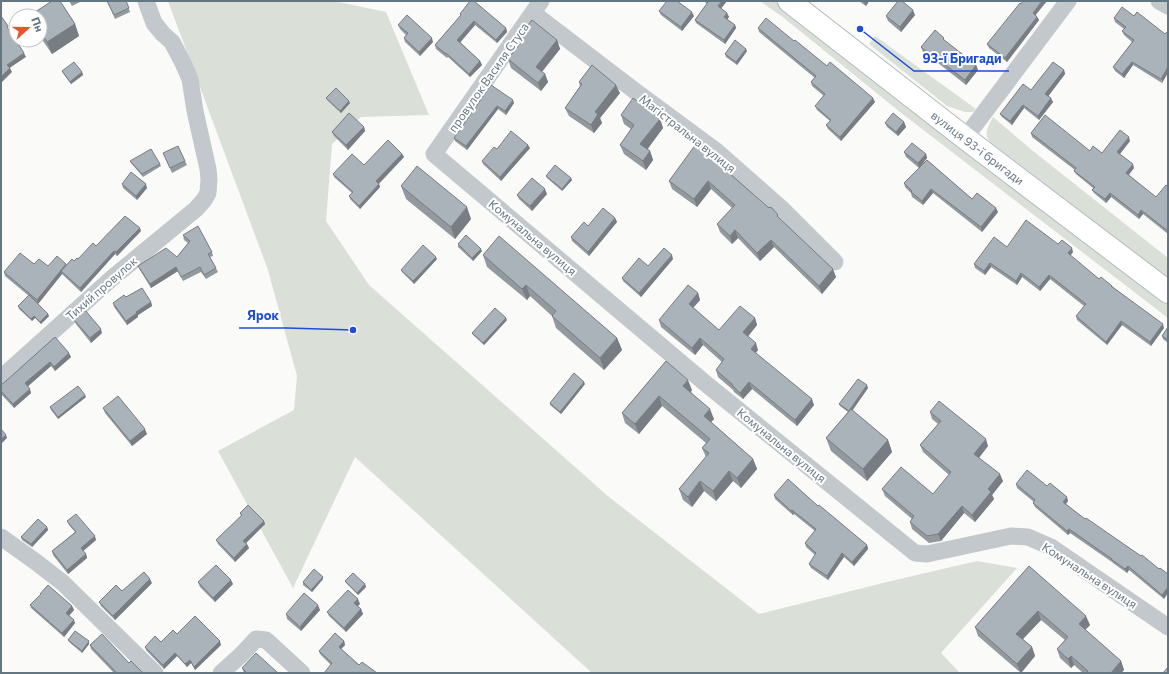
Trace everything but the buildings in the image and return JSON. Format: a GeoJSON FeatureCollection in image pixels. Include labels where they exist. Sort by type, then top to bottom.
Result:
{"type":"FeatureCollection","features":[{"type":"Feature","properties":{"kind":"main road","name":"вулиця 93-ї бригади"},"geometry":{"type":"LineString","coordinates":[[789,1],[965,138],[1168,292]]}},
{"type":"Feature","properties":{"kind":"street","name":"Тихий провулок"},"geometry":{"type":"LineString","coordinates":[[1,378],[111,279],[196,208],[204,200],[208,193],[208,168],[195,111],[190,78],[184,63],[172,42],[154,23],[146,1]]}},
{"type":"Feature","properties":{"kind":"street"},"geometry":{"type":"LineString","coordinates":[[965,138],[1068,1]]}},
{"type":"Feature","properties":{"kind":"street"},"geometry":{"type":"LineString","coordinates":[[1159,1],[1168,6]]}},
{"type":"Feature","properties":{"kind":"street","name":"провулок Василя Стуса"},"geometry":{"type":"LineString","coordinates":[[434,154],[537,7]]}},
{"type":"Feature","properties":{"kind":"street","name":"Магістральна вулиця"},"geometry":{"type":"LineString","coordinates":[[537,7],[635,91],[714,150],[782,210],[835,262]]}},
{"type":"Feature","properties":{"kind":"street","name":"Комунальна вулиця"},"geometry":{"type":"LineString","coordinates":[[434,154],[705,383],[914,553],[927,554],[1011,536],[1028,537],[1051,547],[1168,627]]}},
{"type":"Feature","properties":{"kind":"street"},"geometry":{"type":"LineString","coordinates":[[1,537],[63,583],[155,673]]}},
{"type":"Feature","properties":{"kind":"street"},"geometry":{"type":"LineString","coordinates":[[221,673],[242,655],[256,639],[266,640],[302,673]]}},
{"type":"Feature","properties":{"kind":"shaded area"},"geometry":{"type":"Polygon","coordinates":[[[168,1],[334,1],[386,12],[429,115],[361,117],[332,144],[326,221],[369,285],[609,497],[759,614],[977,561],[1017,568],[941,653],[960,673],[592,673],[355,457],[293,588],[218,451],[294,410],[297,376],[268,270],[168,1]]]}},
{"type":"Feature","properties":{"kind":"shaded area"},"geometry":{"type":"Polygon","coordinates":[[[760,1],[784,1],[1168,299],[1168,318],[900,112],[784,18],[760,1]]]}},
{"type":"Feature","properties":{"kind":"shaded area"},"geometry":{"type":"Polygon","coordinates":[[[875,36],[976,109],[973,112],[965,112],[947,106],[869,44],[875,36]]]}},
{"type":"Feature","properties":{"kind":"shaded area"},"geometry":{"type":"Polygon","coordinates":[[[993,117],[1033,151],[1168,258],[1168,278],[990,141],[987,136],[987,131],[993,117]]]}},
{"type":"Feature","properties":{"kind":"place","name":"93-ї Бригади"},"geometry":{"type":"Point","coordinates":[860,29]}},
{"type":"Feature","properties":{"kind":"place","name":"Ярок"},"geometry":{"type":"Point","coordinates":[353,330]}}]}
